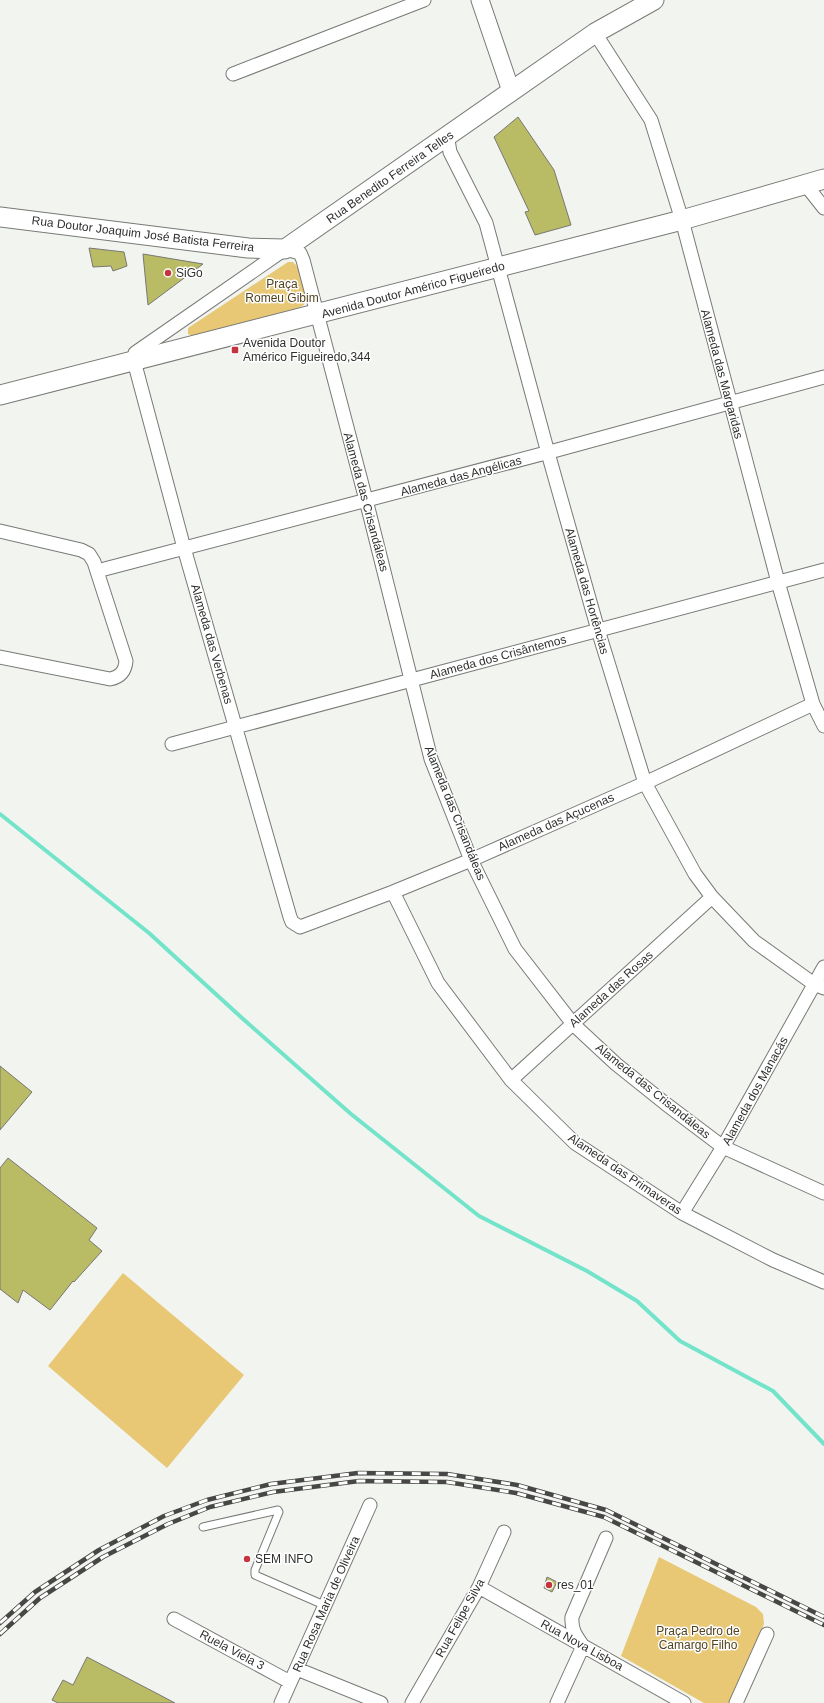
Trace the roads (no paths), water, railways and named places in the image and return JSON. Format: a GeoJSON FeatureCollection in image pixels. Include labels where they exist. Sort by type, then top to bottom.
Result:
{"type":"FeatureCollection","features":[{"type":"Feature","properties":{"kind":"main road","name":"Rua Benedito Ferreira Telles"},"geometry":{"type":"LineString","coordinates":[[286,249],[595,33],[654,0]]}},
{"type":"Feature","properties":{"kind":"main road","name":"Avenida Doutor Américo Figueiredo"},"geometry":{"type":"LineString","coordinates":[[0,396],[682,220],[824,179]]}},
{"type":"Feature","properties":{"kind":"main road","name":"Rua Doutor Joaquim José Batista Ferreira"},"geometry":{"type":"LineString","coordinates":[[0,217],[248,248],[286,249]]}},
{"type":"Feature","properties":{"kind":"street"},"geometry":{"type":"LineString","coordinates":[[233,74],[424,0]]}},
{"type":"Feature","properties":{"kind":"street"},"geometry":{"type":"LineString","coordinates":[[480,0],[511,92]]}},
{"type":"Feature","properties":{"kind":"street","name":"Alameda das Margaridas"},"geometry":{"type":"LineString","coordinates":[[595,33],[651,120],[682,220],[778,582],[813,704],[824,726]]}},
{"type":"Feature","properties":{"kind":"street","name":"Alameda das Hortências"},"geometry":{"type":"LineString","coordinates":[[450,135],[448,140],[450,152],[486,223],[548,453],[598,630],[645,783],[695,874],[712,897],[754,941],[819,986]]}},
{"type":"Feature","properties":{"kind":"street"},"geometry":{"type":"LineString","coordinates":[[805,184],[824,208]]}},
{"type":"Feature","properties":{"kind":"street","name":"Alameda das Crisandáleas"},"geometry":{"type":"LineString","coordinates":[[286,249],[296,251],[303,260],[366,500],[431,759],[471,860],[515,949],[573,1024],[616,1064],[723,1147],[824,1193]]}},
{"type":"Feature","properties":{"kind":"street","name":"Rua Benedito Ferreira Telles"},"geometry":{"type":"LineString","coordinates":[[134,361],[137,350],[286,249]]}},
{"type":"Feature","properties":{"kind":"street","name":"Alameda das Verbenas"},"geometry":{"type":"LineString","coordinates":[[134,361],[184,548],[290,917],[295,925]]}},
{"type":"Feature","properties":{"kind":"street","name":"Alameda das Angélicas"},"geometry":{"type":"LineString","coordinates":[[97,572],[548,453],[824,377]]}},
{"type":"Feature","properties":{"kind":"street"},"geometry":{"type":"LineString","coordinates":[[0,531],[81,550],[89,554],[97,572],[126,662],[122,674],[110,679],[0,657]]}},
{"type":"Feature","properties":{"kind":"street","name":"Alameda dos Crisântemos"},"geometry":{"type":"LineString","coordinates":[[172,744],[824,570]]}},
{"type":"Feature","properties":{"kind":"street","name":"Alameda das Açucenas"},"geometry":{"type":"LineString","coordinates":[[295,925],[300,927],[306,926],[471,860],[645,783],[813,704]]}},
{"type":"Feature","properties":{"kind":"street","name":"Alameda das Primaveras"},"geometry":{"type":"LineString","coordinates":[[393,892],[438,983],[511,1080],[575,1143],[682,1213],[773,1260],[824,1282]]}},
{"type":"Feature","properties":{"kind":"street","name":"Alameda das Rosas"},"geometry":{"type":"LineString","coordinates":[[511,1080],[712,897]]}},
{"type":"Feature","properties":{"kind":"street","name":"Alameda dos Manacás"},"geometry":{"type":"LineString","coordinates":[[682,1213],[819,986],[824,967]]}},
{"type":"Feature","properties":{"kind":"street","name":"Rua Rosa Maria de Oliveira"},"geometry":{"type":"LineString","coordinates":[[281,1703],[370,1505]]}},
{"type":"Feature","properties":{"kind":"street","name":"Rua Felipe Silva"},"geometry":{"type":"LineString","coordinates":[[412,1703],[479,1588],[504,1532]]}},
{"type":"Feature","properties":{"kind":"street"},"geometry":{"type":"LineString","coordinates":[[557,1703],[583,1646],[573,1632],[571,1625],[572,1617],[606,1538]]}},
{"type":"Feature","properties":{"kind":"street","name":"Rua Nova Lisboa"},"geometry":{"type":"LineString","coordinates":[[479,1588],[684,1703]]}},
{"type":"Feature","properties":{"kind":"street","name":"Ruela Viela 3"},"geometry":{"type":"LineString","coordinates":[[174,1619],[290,1682]]}},
{"type":"Feature","properties":{"kind":"street"},"geometry":{"type":"LineString","coordinates":[[736,1703],[767,1634]]}},
{"type":"Feature","properties":{"kind":"street"},"geometry":{"type":"LineString","coordinates":[[297,1669],[380,1703]]}},
{"type":"Feature","properties":{"kind":"lane"},"geometry":{"type":"LineString","coordinates":[[203,1526],[278,1510],[279,1512],[255,1570],[255,1575],[324,1605]]}},
{"type":"Feature","properties":{"kind":"waterway"},"geometry":{"type":"LineString","coordinates":[[0,814],[149,933],[242,1018],[351,1114],[479,1216],[587,1271],[637,1301],[680,1341],[773,1391],[824,1444]]}},
{"type":"Feature","properties":{"kind":"railway"},"geometry":{"type":"LineString","coordinates":[[0,1623],[35,1592],[99,1550],[164,1516],[207,1500],[271,1484],[358,1473],[447,1474],[517,1485],[606,1510],[824,1617]]}},
{"type":"Feature","properties":{"kind":"railway"},"geometry":{"type":"LineString","coordinates":[[0,1634],[40,1598],[103,1557],[168,1524],[210,1507],[273,1492],[359,1481],[447,1482],[516,1493],[604,1517],[824,1625]]}},
{"type":"Feature","properties":{"kind":"place","name":"SiGo"},"geometry":{"type":"Point","coordinates":[168,273]}},
{"type":"Feature","properties":{"kind":"place","name":"Avenida Doutor Américo Figueiredo,344"},"geometry":{"type":"Point","coordinates":[235,350]}},
{"type":"Feature","properties":{"kind":"place","name":"SEM INFO"},"geometry":{"type":"Point","coordinates":[247,1559]}},
{"type":"Feature","properties":{"kind":"place","name":"res_01"},"geometry":{"type":"Point","coordinates":[549,1585]}},
{"type":"Feature","properties":{"kind":"park label","name":"Praça Romeu Gibim"},"geometry":{"type":"Point","coordinates":[282,291]}},
{"type":"Feature","properties":{"kind":"park label","name":"Praça Pedro de Camargo Filho"},"geometry":{"type":"Point","coordinates":[698,1638]}}]}
